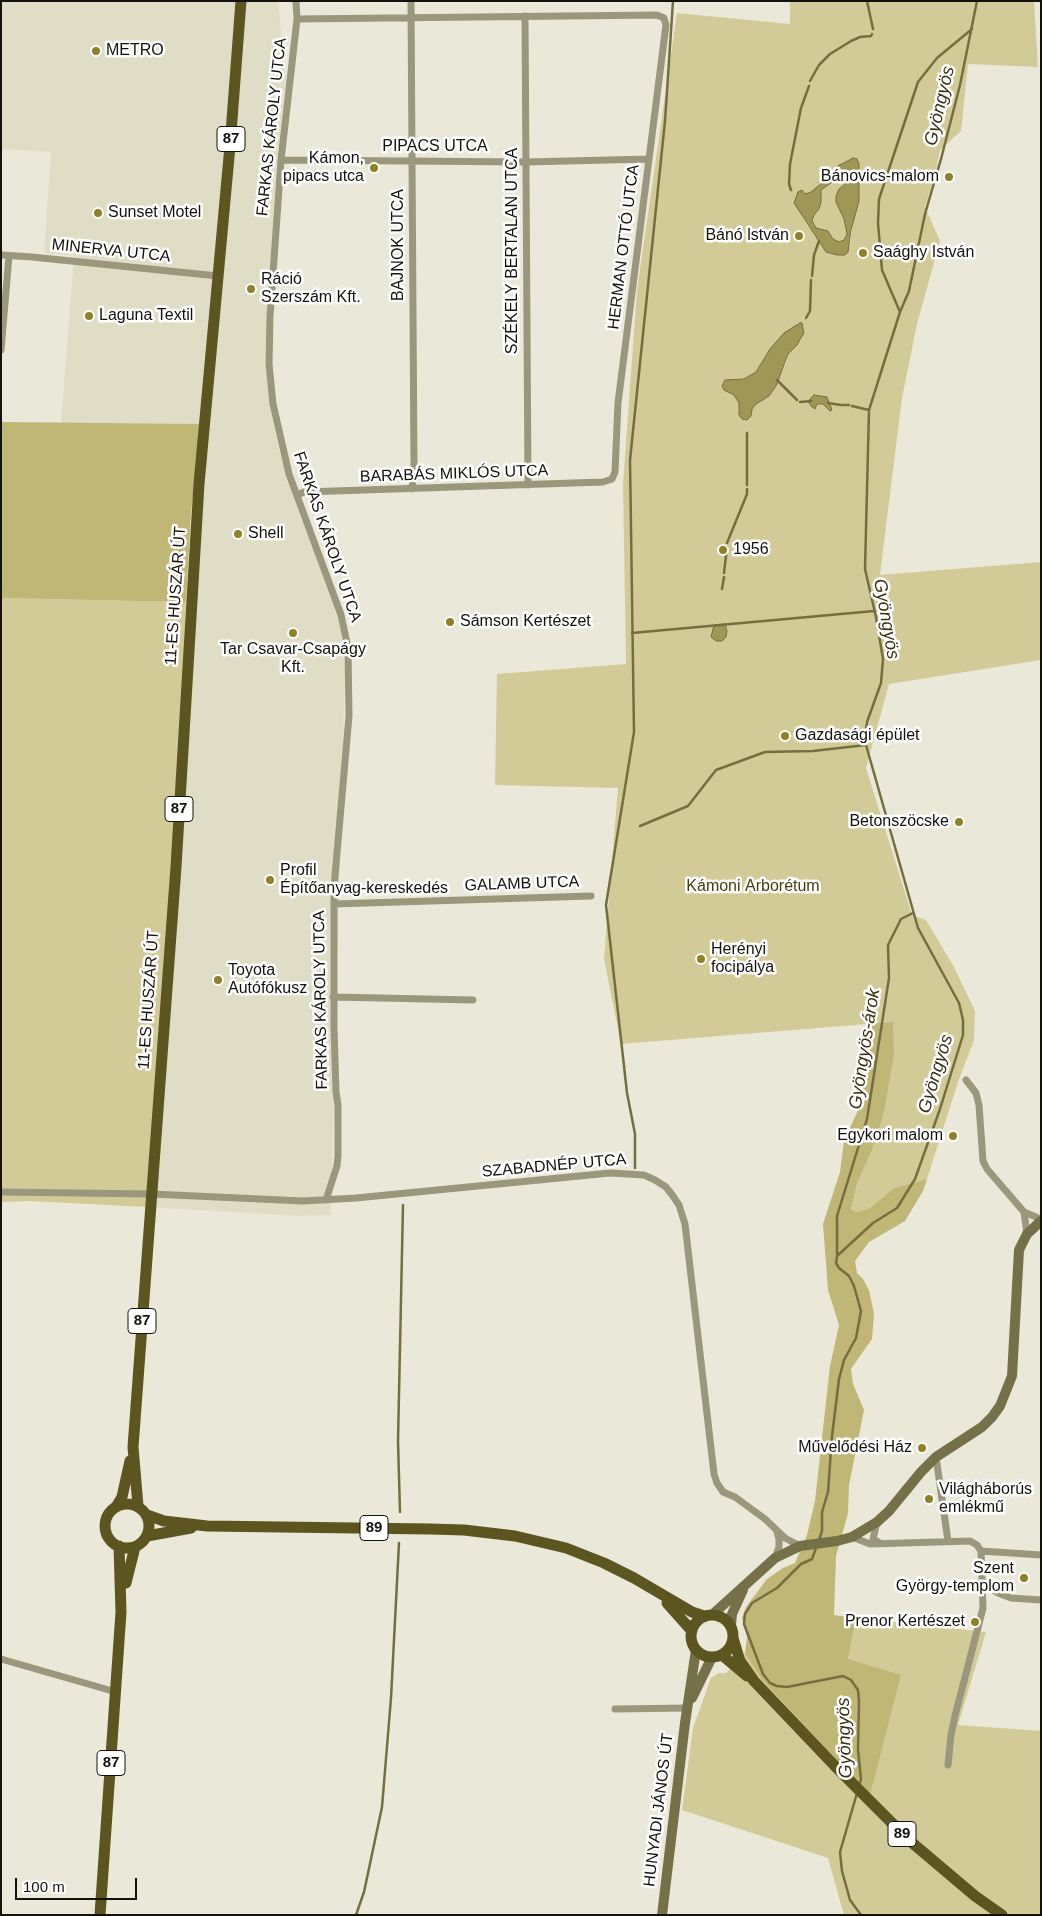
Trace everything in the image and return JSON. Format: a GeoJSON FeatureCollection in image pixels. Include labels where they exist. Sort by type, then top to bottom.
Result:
{"type":"FeatureCollection","features":[{"type":"Feature","properties":{"kind":"main road","name":"11-ES HUSZÁR ÚT"},"geometry":{"type":"LineString","coordinates":[[152,1194],[176,867],[199,484],[230,146],[240,1]]}},
{"type":"Feature","properties":{"kind":"main road","name":"87"},"geometry":{"type":"LineString","coordinates":[[100,1915],[121,1612],[119,1546],[108,1536],[105,1525],[108,1514],[116,1507],[122,1497],[133,1447],[152,1194]]}},
{"type":"Feature","properties":{"kind":"main road"},"geometry":{"type":"LineString","coordinates":[[692,1631],[697,1622],[708,1616],[774,1558],[800,1546],[852,1537],[877,1522],[936,1457],[982,1428],[1000,1406],[1007,1390],[1014,1362],[1018,1257],[1027,1234],[1041,1220]]}},
{"type":"Feature","properties":{"kind":"main road","name":"87"},"geometry":{"type":"LineString","coordinates":[[133,1447],[138,1506]]}},
{"type":"Feature","properties":{"kind":"main road"},"geometry":{"type":"LineString","coordinates":[[116,1507],[123,1504],[138,1506],[147,1515],[149,1529],[142,1543],[127,1548],[119,1546]]}},
{"type":"Feature","properties":{"kind":"main road","name":"89"},"geometry":{"type":"LineString","coordinates":[[147,1515],[164,1521],[207,1526],[420,1528],[493,1533],[540,1541],[566,1548],[604,1563],[692,1612],[722,1617],[731,1626],[740,1662],[754,1681],[910,1842],[1002,1915]]}},
{"type":"Feature","properties":{"kind":"main road","name":"89"},"geometry":{"type":"LineString","coordinates":[[147,1536],[207,1526]]}},
{"type":"Feature","properties":{"kind":"main road","name":"87"},"geometry":{"type":"LineString","coordinates":[[121,1612],[134,1547]]}},
{"type":"Feature","properties":{"kind":"main road"},"geometry":{"type":"LineString","coordinates":[[731,1626],[737,1601],[747,1583]]}},
{"type":"Feature","properties":{"kind":"main road","name":"89"},"geometry":{"type":"LineString","coordinates":[[656,1591],[692,1631],[692,1643],[696,1650],[704,1656],[717,1656],[754,1681]]}},
{"type":"Feature","properties":{"kind":"main road"},"geometry":{"type":"LineString","coordinates":[[687,1708],[717,1656],[730,1648],[733,1638]]}},
{"type":"Feature","properties":{"kind":"main road","name":"HUNYADI JÁNOS ÚT"},"geometry":{"type":"LineString","coordinates":[[662,1915],[687,1708],[696,1650]]}},
{"type":"Feature","properties":{"kind":"street","name":"FARKAS KÁROLY UTCA"},"geometry":{"type":"LineString","coordinates":[[296,1],[297,19],[281,160],[270,316],[269,364],[277,424],[289,474],[341,615],[348,648],[349,716],[334,880],[333,997],[338,1156],[335,1174],[326,1200]]}},
{"type":"Feature","properties":{"kind":"street","name":"BAJNOK UTCA"},"geometry":{"type":"LineString","coordinates":[[411,1],[414,469],[412,489]]}},
{"type":"Feature","properties":{"kind":"street","name":"HERMAN OTTÓ UTCA"},"geometry":{"type":"LineString","coordinates":[[524,16],[657,15],[664,18],[666,25],[618,403],[615,472],[612,479]]}},
{"type":"Feature","properties":{"kind":"street"},"geometry":{"type":"LineString","coordinates":[[297,19],[524,16]]}},
{"type":"Feature","properties":{"kind":"street","name":"SZÉKELY BERTALAN UTCA"},"geometry":{"type":"LineString","coordinates":[[524,16],[528,485]]}},
{"type":"Feature","properties":{"kind":"street","name":"PIPACS UTCA"},"geometry":{"type":"LineString","coordinates":[[281,160],[526,162],[649,159]]}},
{"type":"Feature","properties":{"kind":"street","name":"MINERVA UTCA"},"geometry":{"type":"LineString","coordinates":[[5,256],[32,256],[218,276]]}},
{"type":"Feature","properties":{"kind":"street"},"geometry":{"type":"LineString","coordinates":[[1,350],[5,256]]}},
{"type":"Feature","properties":{"kind":"street","name":"BARABÁS MIKLÓS UTCA"},"geometry":{"type":"LineString","coordinates":[[297,495],[304,492],[603,482],[612,479]]}},
{"type":"Feature","properties":{"kind":"street","name":"GALAMB UTCA"},"geometry":{"type":"LineString","coordinates":[[334,904],[591,896]]}},
{"type":"Feature","properties":{"kind":"street"},"geometry":{"type":"LineString","coordinates":[[333,997],[473,1000]]}},
{"type":"Feature","properties":{"kind":"street"},"geometry":{"type":"LineString","coordinates":[[966,1080],[976,1093],[979,1105],[984,1161],[987,1169],[1024,1212],[1041,1220]]}},
{"type":"Feature","properties":{"kind":"street","name":"SZABADNÉP UTCA"},"geometry":{"type":"LineString","coordinates":[[1,1192],[152,1194],[282,1201],[326,1200],[621,1172],[644,1175],[666,1187],[679,1205],[686,1224],[714,1474],[723,1492],[735,1497],[765,1519],[785,1538],[800,1546]]}},
{"type":"Feature","properties":{"kind":"street"},"geometry":{"type":"LineString","coordinates":[[1024,1212],[1027,1234]]}},
{"type":"Feature","properties":{"kind":"street"},"geometry":{"type":"LineString","coordinates":[[936,1457],[948,1541]]}},
{"type":"Feature","properties":{"kind":"street"},"geometry":{"type":"LineString","coordinates":[[877,1522],[873,1532],[873,1539],[883,1544]]}},
{"type":"Feature","properties":{"kind":"street"},"geometry":{"type":"LineString","coordinates":[[774,1558],[779,1547],[776,1529]]}},
{"type":"Feature","properties":{"kind":"street"},"geometry":{"type":"LineString","coordinates":[[852,1537],[870,1544],[970,1541],[982,1551],[983,1608],[954,1716],[948,1765]]}},
{"type":"Feature","properties":{"kind":"street"},"geometry":{"type":"LineString","coordinates":[[982,1551],[1041,1555]]}},
{"type":"Feature","properties":{"kind":"street"},"geometry":{"type":"LineString","coordinates":[[982,1580],[998,1594],[1011,1598],[1041,1600]]}},
{"type":"Feature","properties":{"kind":"street"},"geometry":{"type":"LineString","coordinates":[[1,1659],[116,1692]]}},
{"type":"Feature","properties":{"kind":"street"},"geometry":{"type":"LineString","coordinates":[[615,1709],[687,1708]]}},
{"type":"Feature","properties":{"kind":"shaded area"},"geometry":{"type":"Polygon","coordinates":[[[1,1],[278,1],[286,79],[277,161],[265,363],[273,424],[286,475],[337,615],[344,645],[345,668],[331,1215],[300,1216],[146,1207],[179,773],[191,512],[202,424],[61,423],[74,256],[44,253],[51,152],[1,149],[1,1]]]}},
{"type":"Feature","properties":{"kind":"shaded area"},"geometry":{"type":"Polygon","coordinates":[[[853,158],[857,159],[859,164],[859,201],[851,230],[848,252],[845,255],[826,252],[794,203],[798,192],[802,190],[805,194],[811,192],[836,167],[853,158]],[[849,172],[845,173],[821,190],[819,209],[812,221],[816,228],[828,231],[833,239],[839,242],[844,240],[847,234],[844,219],[836,202],[836,196],[839,189],[852,176],[849,172]]]}},
{"type":"Feature","properties":{"kind":"shaded area"},"geometry":{"type":"Polygon","coordinates":[[[802,323],[804,333],[797,345],[788,354],[776,386],[769,396],[756,404],[752,409],[751,416],[747,420],[742,419],[739,415],[739,403],[734,395],[724,390],[722,386],[725,380],[744,379],[756,372],[770,349],[784,333],[802,323]]]}},
{"type":"Feature","properties":{"kind":"shaded area"},"geometry":{"type":"Polygon","coordinates":[[[814,395],[827,397],[832,410],[830,411],[823,404],[817,404],[815,409],[811,406],[808,401],[814,395]]]}},
{"type":"Feature","properties":{"kind":"shaded area"},"geometry":{"type":"Polygon","coordinates":[[[1,422],[202,424],[191,512],[186,602],[1,598],[1,422]]]}},
{"type":"Feature","properties":{"kind":"shaded area"},"geometry":{"type":"Polygon","coordinates":[[[725,624],[726,637],[722,641],[716,641],[711,637],[714,625],[725,624]]]}},
{"type":"Feature","properties":{"kind":"shaded area"},"geometry":{"type":"Polygon","coordinates":[[[893,1022],[894,1055],[883,1117],[872,1150],[857,1184],[851,1209],[856,1212],[870,1208],[894,1188],[927,1179],[923,1191],[905,1221],[869,1242],[855,1261],[857,1273],[869,1290],[874,1314],[872,1339],[851,1369],[853,1384],[864,1410],[849,1485],[848,1513],[836,1556],[834,1615],[856,1618],[848,1659],[901,1675],[870,1795],[761,1679],[745,1653],[747,1637],[742,1618],[746,1607],[767,1579],[783,1568],[795,1563],[807,1535],[815,1501],[830,1366],[839,1325],[828,1290],[823,1224],[840,1172],[844,1141],[859,1108],[864,1073],[867,1024],[893,1022]]]}},
{"type":"Feature","properties":{"kind":"green space","name":"Kámoni Arborétum"},"geometry":{"type":"Polygon","coordinates":[[[790,1],[1034,1],[1038,67],[968,64],[961,131],[940,150],[934,179],[925,207],[940,241],[917,324],[902,398],[880,575],[1041,562],[1041,660],[889,684],[866,768],[912,915],[926,920],[954,967],[975,1011],[974,1040],[958,1082],[927,1179],[894,1188],[870,1208],[856,1212],[851,1209],[857,1184],[872,1150],[883,1117],[892,1022],[621,1044],[604,959],[618,788],[495,785],[497,674],[626,664],[623,484],[637,290],[677,13],[790,24],[790,1]],[[859,164],[825,178],[811,192],[805,194],[802,190],[802,217],[826,252],[850,246],[859,164]],[[802,323],[770,349],[756,372],[744,379],[725,380],[722,386],[734,395],[751,416],[752,409],[756,404],[769,396],[786,363],[788,354],[801,340],[804,333],[802,323]]]}},
{"type":"Feature","properties":{"kind":"green space"},"geometry":{"type":"Polygon","coordinates":[[[849,172],[852,176],[850,180],[839,189],[836,196],[836,202],[844,219],[847,234],[844,240],[839,243],[833,239],[828,231],[816,228],[812,221],[819,209],[821,190],[849,172]]]}},
{"type":"Feature","properties":{"kind":"green space"},"geometry":{"type":"Polygon","coordinates":[[[1,598],[186,602],[179,773],[146,1207],[30,1201],[1,1202],[1,598]]]}},
{"type":"Feature","properties":{"kind":"green space"},"geometry":{"type":"Polygon","coordinates":[[[856,1618],[986,1632],[958,1725],[1041,1731],[1041,1915],[844,1915],[828,1858],[682,1810],[693,1728],[711,1678],[719,1673],[726,1673],[745,1653],[761,1679],[870,1794],[848,1659],[856,1618]]]}},
{"type":"Feature","properties":{"kind":"waterway"},"geometry":{"type":"LineString","coordinates":[[635,1168],[635,1134],[627,1093],[606,905],[634,732],[630,460],[665,121],[673,1]]}},
{"type":"Feature","properties":{"kind":"waterway"},"geometry":{"type":"LineString","coordinates":[[867,1],[873,29]]}},
{"type":"Feature","properties":{"kind":"waterway","name":"Gyöngyös"},"geometry":{"type":"LineString","coordinates":[[819,1540],[822,1531],[822,1512],[828,1492],[839,1379],[844,1360],[856,1338],[861,1311],[849,1276],[836,1263],[837,1256],[873,1223],[897,1208],[915,1179],[940,1109],[963,1035],[963,1020],[959,1003],[918,928],[866,745],[867,722],[881,683],[883,659],[865,569],[869,410],[900,312],[909,291],[925,214],[960,85],[977,1]]}},
{"type":"Feature","properties":{"kind":"waterway"},"geometry":{"type":"LineString","coordinates":[[900,312],[882,270],[878,223],[879,199],[918,82],[937,58],[972,29]]}},
{"type":"Feature","properties":{"kind":"waterway"},"geometry":{"type":"LineString","coordinates":[[810,81],[819,65],[830,54],[851,41],[860,37],[871,36],[872,34]]}},
{"type":"Feature","properties":{"kind":"waterway"},"geometry":{"type":"LineString","coordinates":[[791,190],[789,184],[790,164],[801,108],[809,86]]}},
{"type":"Feature","properties":{"kind":"waterway"},"geometry":{"type":"LineString","coordinates":[[812,276],[814,255],[819,241]]}},
{"type":"Feature","properties":{"kind":"waterway"},"geometry":{"type":"LineString","coordinates":[[806,318],[810,311],[811,280]]}},
{"type":"Feature","properties":{"kind":"waterway"},"geometry":{"type":"LineString","coordinates":[[777,380],[797,400]]}},
{"type":"Feature","properties":{"kind":"waterway"},"geometry":{"type":"LineString","coordinates":[[800,402],[811,401]]}},
{"type":"Feature","properties":{"kind":"waterway"},"geometry":{"type":"LineString","coordinates":[[828,403],[841,405]]}},
{"type":"Feature","properties":{"kind":"waterway"},"geometry":{"type":"LineString","coordinates":[[843,405],[849,405]]}},
{"type":"Feature","properties":{"kind":"waterway"},"geometry":{"type":"LineString","coordinates":[[852,406],[869,410]]}},
{"type":"Feature","properties":{"kind":"waterway"},"geometry":{"type":"LineString","coordinates":[[747,433],[747,485]]}},
{"type":"Feature","properties":{"kind":"waterway"},"geometry":{"type":"LineString","coordinates":[[727,543],[747,494],[747,489]]}},
{"type":"Feature","properties":{"kind":"waterway"},"geometry":{"type":"LineString","coordinates":[[724,573],[727,547]]}},
{"type":"Feature","properties":{"kind":"waterway"},"geometry":{"type":"LineString","coordinates":[[722,589],[724,577]]}},
{"type":"Feature","properties":{"kind":"waterway"},"geometry":{"type":"LineString","coordinates":[[632,633],[874,611]]}},
{"type":"Feature","properties":{"kind":"waterway"},"geometry":{"type":"LineString","coordinates":[[640,826],[688,806],[716,770],[765,752],[813,751],[866,745]]}},
{"type":"Feature","properties":{"kind":"waterway","name":"Gyöngyös-árok"},"geometry":{"type":"LineString","coordinates":[[837,1254],[837,1216],[867,1119],[889,978],[888,945],[901,919],[913,913]]}},
{"type":"Feature","properties":{"kind":"waterway"},"geometry":{"type":"LineString","coordinates":[[400,1512],[398,1441],[403,1205]]}},
{"type":"Feature","properties":{"kind":"waterway"},"geometry":{"type":"LineString","coordinates":[[356,1915],[364,1892],[382,1807],[391,1698],[399,1543]]}},
{"type":"Feature","properties":{"kind":"waterway","name":"Gyöngyös"},"geometry":{"type":"LineString","coordinates":[[816,1548],[812,1559],[801,1564],[777,1588],[752,1603],[745,1614],[744,1624],[763,1674],[770,1683],[787,1687],[843,1676],[851,1680],[858,1690],[859,1702],[858,1750],[861,1779],[859,1786]]}},
{"type":"Feature","properties":{"kind":"waterway","name":"Gyöngyös"},"geometry":{"type":"LineString","coordinates":[[857,1793],[840,1852],[842,1871],[850,1900],[861,1915]]}},
{"type":"Feature","properties":{"kind":"place","name":"METRO"},"geometry":{"type":"Point","coordinates":[96,51]}},
{"type":"Feature","properties":{"kind":"place","name":"Kámon, pipacs utca"},"geometry":{"type":"Point","coordinates":[374,168]}},
{"type":"Feature","properties":{"kind":"place","name":"Bánovics-malom"},"geometry":{"type":"Point","coordinates":[949,177]}},
{"type":"Feature","properties":{"kind":"place","name":"Sunset Motel"},"geometry":{"type":"Point","coordinates":[98,213]}},
{"type":"Feature","properties":{"kind":"place","name":"Bánó lstván"},"geometry":{"type":"Point","coordinates":[799,236]}},
{"type":"Feature","properties":{"kind":"place","name":"Saághy István"},"geometry":{"type":"Point","coordinates":[863,253]}},
{"type":"Feature","properties":{"kind":"place","name":"Ráció Szerszám Kft."},"geometry":{"type":"Point","coordinates":[251,289]}},
{"type":"Feature","properties":{"kind":"place","name":"Laguna Textil"},"geometry":{"type":"Point","coordinates":[89,316]}},
{"type":"Feature","properties":{"kind":"place","name":"Shell"},"geometry":{"type":"Point","coordinates":[238,534]}},
{"type":"Feature","properties":{"kind":"place","name":"1956"},"geometry":{"type":"Point","coordinates":[723,550]}},
{"type":"Feature","properties":{"kind":"place","name":"Sámson Kertészet"},"geometry":{"type":"Point","coordinates":[450,622]}},
{"type":"Feature","properties":{"kind":"place","name":"Tar Csavar-Csapágy Kft."},"geometry":{"type":"Point","coordinates":[293,633]}},
{"type":"Feature","properties":{"kind":"place","name":"Gazdasági épület"},"geometry":{"type":"Point","coordinates":[785,736]}},
{"type":"Feature","properties":{"kind":"place","name":"Betonszöcske"},"geometry":{"type":"Point","coordinates":[959,822]}},
{"type":"Feature","properties":{"kind":"place","name":"Profil Építőanyag-kereskedés"},"geometry":{"type":"Point","coordinates":[270,880]}},
{"type":"Feature","properties":{"kind":"place","name":"Herényi focipálya"},"geometry":{"type":"Point","coordinates":[701,959]}},
{"type":"Feature","properties":{"kind":"place","name":"Toyota Autófókusz"},"geometry":{"type":"Point","coordinates":[218,980]}},
{"type":"Feature","properties":{"kind":"place","name":"Egykori malom"},"geometry":{"type":"Point","coordinates":[953,1136]}},
{"type":"Feature","properties":{"kind":"place","name":"Művelődési Ház"},"geometry":{"type":"Point","coordinates":[922,1448]}},
{"type":"Feature","properties":{"kind":"place","name":"Világháborús emlékmű"},"geometry":{"type":"Point","coordinates":[929,1499]}},
{"type":"Feature","properties":{"kind":"place","name":"Szent György-templom"},"geometry":{"type":"Point","coordinates":[1024,1578]}},
{"type":"Feature","properties":{"kind":"place","name":"Prenor Kertészet"},"geometry":{"type":"Point","coordinates":[975,1622]}}]}
